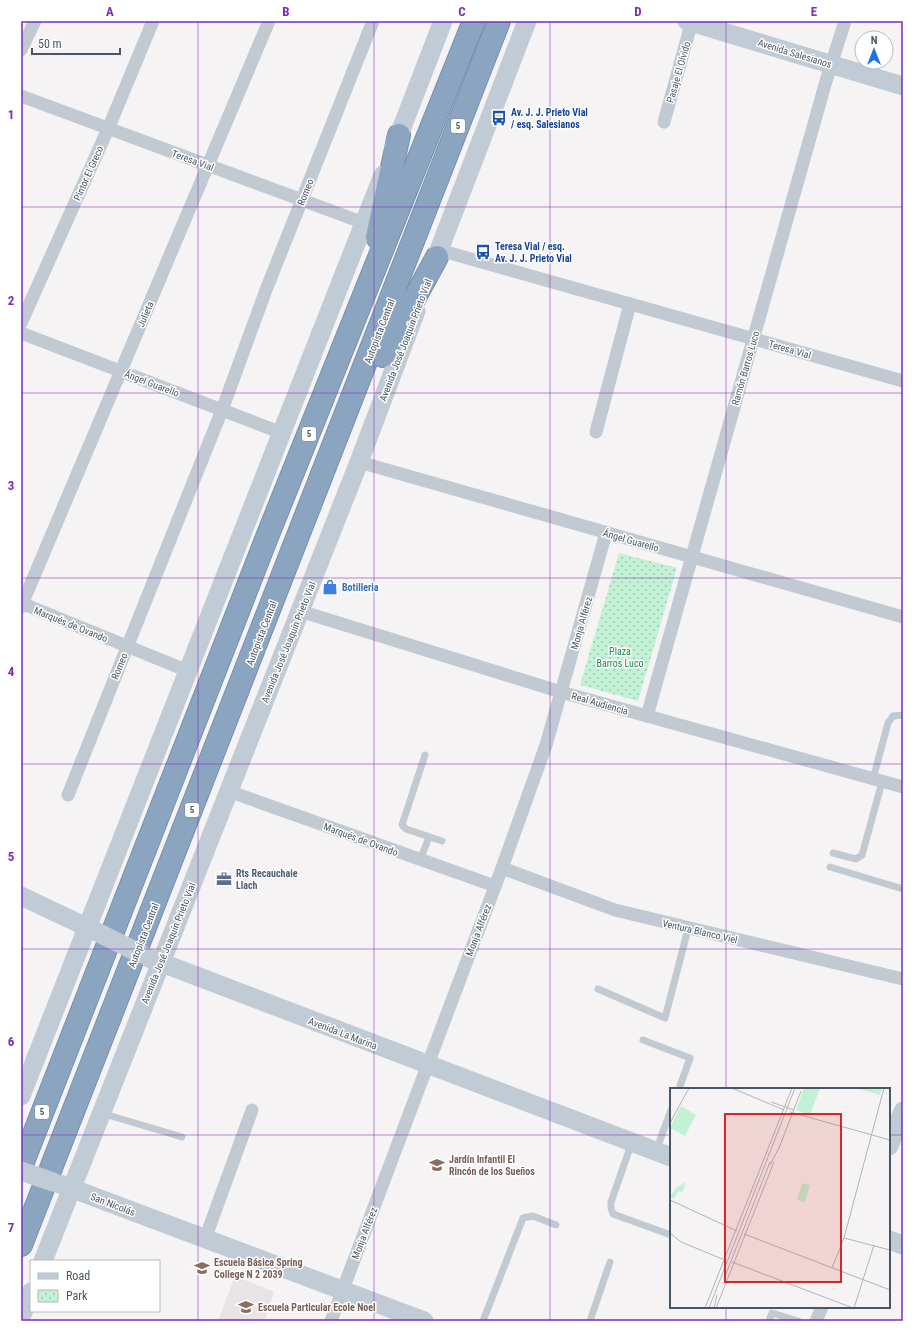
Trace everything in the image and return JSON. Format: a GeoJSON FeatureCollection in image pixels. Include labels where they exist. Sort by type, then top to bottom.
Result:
{"type":"FeatureCollection","features":[{"type":"Feature","properties":{"kind":"highway","name":"5"},"geometry":{"type":"LineString","coordinates":[[21,1167],[350,331],[474,21]]}},
{"type":"Feature","properties":{"kind":"highway","name":"Autopista Central"},"geometry":{"type":"LineString","coordinates":[[21,1245],[338,438],[499,21]]}},
{"type":"Feature","properties":{"kind":"highway"},"geometry":{"type":"LineString","coordinates":[[350,331],[374,249],[399,135]]}},
{"type":"Feature","properties":{"kind":"highway"},"geometry":{"type":"LineString","coordinates":[[338,438],[438,253]]}},
{"type":"Feature","properties":{"kind":"main road"},"geometry":{"type":"LineString","coordinates":[[21,1096],[89,932],[188,671],[443,21]]}},
{"type":"Feature","properties":{"kind":"main road","name":"Avenida José Joaquín Prieto Vial"},"geometry":{"type":"LineString","coordinates":[[43,1260],[359,462],[527,21]]}},
{"type":"Feature","properties":{"kind":"main road","name":"Avenida Salesianos"},"geometry":{"type":"LineString","coordinates":[[690,21],[903,86]]}},
{"type":"Feature","properties":{"kind":"main road","name":"Avenida La Marina"},"geometry":{"type":"LineString","coordinates":[[21,896],[89,932]]}},
{"type":"Feature","properties":{"kind":"main road","name":"Avenida La Marina"},"geometry":{"type":"LineString","coordinates":[[21,908],[89,932],[160,964],[663,1154]]}},
{"type":"Feature","properties":{"kind":"main road"},"geometry":{"type":"LineString","coordinates":[[890,1144],[903,1111]]}},
{"type":"Feature","properties":{"kind":"main road","name":"San Nicolás"},"geometry":{"type":"LineString","coordinates":[[21,1171],[72,1188],[424,1321]]}},
{"type":"Feature","properties":{"kind":"main road"},"geometry":{"type":"LineString","coordinates":[[890,1240],[903,1245]]}},
{"type":"Feature","properties":{"kind":"main road"},"geometry":{"type":"LineString","coordinates":[[21,1319],[30,1295]]}},
{"type":"Feature","properties":{"kind":"street"},"geometry":{"type":"LineString","coordinates":[[21,50],[35,21]]}},
{"type":"Feature","properties":{"kind":"street","name":"Pintor El Greco"},"geometry":{"type":"LineString","coordinates":[[21,323],[108,129],[153,21]]}},
{"type":"Feature","properties":{"kind":"street","name":"Julieta"},"geometry":{"type":"LineString","coordinates":[[22,605],[269,21]]}},
{"type":"Feature","properties":{"kind":"street","name":"Romeo"},"geometry":{"type":"LineString","coordinates":[[68,795],[222,410],[266,290],[373,21]]}},
{"type":"Feature","properties":{"kind":"street","name":"Pasaje El Olvido"},"geometry":{"type":"LineString","coordinates":[[664,122],[690,21]]}},
{"type":"Feature","properties":{"kind":"street","name":"Ramón Barros Luco"},"geometry":{"type":"LineString","coordinates":[[647,716],[830,64],[845,21]]}},
{"type":"Feature","properties":{"kind":"street","name":"Teresa Vial"},"geometry":{"type":"LineString","coordinates":[[21,96],[364,223]]}},
{"type":"Feature","properties":{"kind":"street","name":"Teresa Vial"},"geometry":{"type":"LineString","coordinates":[[438,253],[630,304],[903,382]]}},
{"type":"Feature","properties":{"kind":"street"},"geometry":{"type":"LineString","coordinates":[[596,432],[630,304]]}},
{"type":"Feature","properties":{"kind":"street","name":"Ángel Guarello"},"geometry":{"type":"LineString","coordinates":[[21,333],[282,433]]}},
{"type":"Feature","properties":{"kind":"street","name":"Ángel Guarello"},"geometry":{"type":"LineString","coordinates":[[359,462],[903,617]]}},
{"type":"Feature","properties":{"kind":"street","name":"Monja Alférez"},"geometry":{"type":"LineString","coordinates":[[331,1321],[502,868],[546,745],[606,533]]}},
{"type":"Feature","properties":{"kind":"street","name":"Marqués de Ovando"},"geometry":{"type":"LineString","coordinates":[[22,605],[188,671]]}},
{"type":"Feature","properties":{"kind":"street","name":"Real Audiencia"},"geometry":{"type":"LineString","coordinates":[[300,611],[561,692],[903,787]]}},
{"type":"Feature","properties":{"kind":"street","name":"Marqués de Ovando"},"geometry":{"type":"LineString","coordinates":[[228,791],[495,886]]}},
{"type":"Feature","properties":{"kind":"street","name":"Ventura Blanco Viel"},"geometry":{"type":"LineString","coordinates":[[502,868],[615,910],[903,979]]}},
{"type":"Feature","properties":{"kind":"street"},"geometry":{"type":"LineString","coordinates":[[204,1239],[252,1110]]}},
{"type":"Feature","properties":{"kind":"street"},"geometry":{"type":"LineString","coordinates":[[816,1321],[822,1308]]}},
{"type":"Feature","properties":{"kind":"lane"},"geometry":{"type":"LineString","coordinates":[[833,853],[856,859],[862,855],[888,723],[893,716],[903,715]]}},
{"type":"Feature","properties":{"kind":"lane"},"geometry":{"type":"LineString","coordinates":[[425,755],[402,825],[406,829],[442,841]]}},
{"type":"Feature","properties":{"kind":"lane"},"geometry":{"type":"LineString","coordinates":[[420,860],[429,837]]}},
{"type":"Feature","properties":{"kind":"lane"},"geometry":{"type":"LineString","coordinates":[[830,867],[903,888]]}},
{"type":"Feature","properties":{"kind":"lane"},"geometry":{"type":"LineString","coordinates":[[598,989],[665,1018],[688,928]]}},
{"type":"Feature","properties":{"kind":"lane"},"geometry":{"type":"LineString","coordinates":[[643,1040],[690,1058],[679,1088]]}},
{"type":"Feature","properties":{"kind":"lane"},"geometry":{"type":"LineString","coordinates":[[101,1113],[182,1137]]}},
{"type":"Feature","properties":{"kind":"lane"},"geometry":{"type":"LineString","coordinates":[[663,1154],[670,1116]]}},
{"type":"Feature","properties":{"kind":"lane"},"geometry":{"type":"LineString","coordinates":[[632,1142],[610,1208],[613,1214],[670,1235]]}},
{"type":"Feature","properties":{"kind":"lane"},"geometry":{"type":"LineString","coordinates":[[484,1321],[523,1218],[533,1216],[556,1225]]}},
{"type":"Feature","properties":{"kind":"lane"},"geometry":{"type":"LineString","coordinates":[[590,1321],[610,1262]]}},
{"type":"Feature","properties":{"kind":"lane"},"geometry":{"type":"LineString","coordinates":[[769,1321],[772,1313],[798,1321]]}},
{"type":"Feature","properties":{"kind":"shaded area","name":"Escuela Particular Ecole Noel"},"geometry":{"type":"Polygon","coordinates":[[[235,1276],[274,1292],[264,1321],[218,1321],[235,1276]]]}},
{"type":"Feature","properties":{"kind":"green space","name":"Plaza Barros Luco"},"geometry":{"type":"Polygon","coordinates":[[[619,553],[677,568],[638,701],[580,685],[619,553]]]}},
{"type":"Feature","properties":{"kind":"place","name":"Av. J. J. Prieto Vial / esq. Salesianos"},"geometry":{"type":"Point","coordinates":[499,118]}},
{"type":"Feature","properties":{"kind":"place","name":"Teresa Vial / esq. Av. J. J. Prieto Vial"},"geometry":{"type":"Point","coordinates":[483,252]}},
{"type":"Feature","properties":{"kind":"place","name":"Botilleria"},"geometry":{"type":"Point","coordinates":[330,587]}},
{"type":"Feature","properties":{"kind":"place","name":"Rts Recauchaie Llach"},"geometry":{"type":"Point","coordinates":[224,879]}},
{"type":"Feature","properties":{"kind":"place","name":"Jardín Infantil El Rincón de los Sueños"},"geometry":{"type":"Point","coordinates":[437,1165]}},
{"type":"Feature","properties":{"kind":"place","name":"Escuela Básica Spring College N 2 2039"},"geometry":{"type":"Point","coordinates":[202,1268]}},
{"type":"Feature","properties":{"kind":"place","name":"Escuela Particular Ecole Noel"},"geometry":{"type":"Point","coordinates":[246,1307]}}]}
